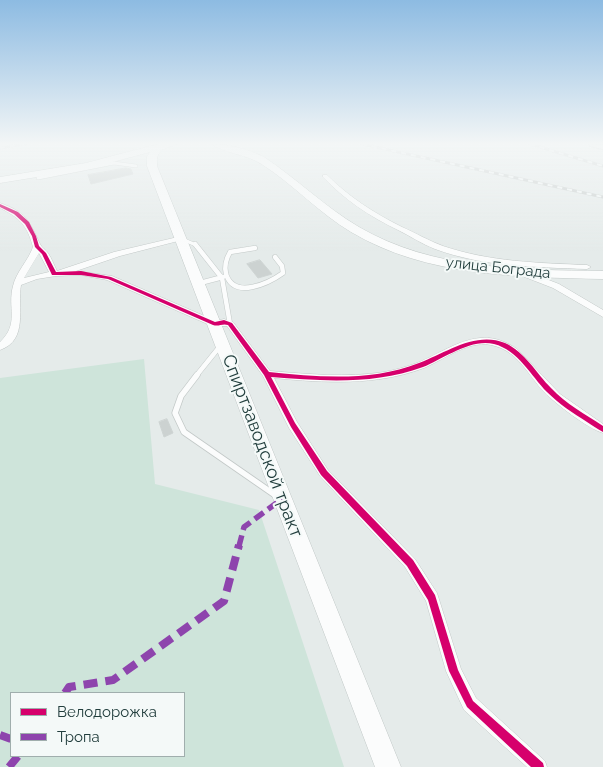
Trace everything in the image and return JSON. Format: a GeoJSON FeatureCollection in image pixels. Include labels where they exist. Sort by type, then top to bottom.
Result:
{"type":"FeatureCollection","features":[{"type":"Feature","properties":{"kind":"main road","name":"Спиртзаводской тракт"},"geometry":{"type":"LineString","coordinates":[[151,180],[179,238],[198,284],[222,324],[222,343],[388,767]]}},
{"type":"Feature","properties":{"kind":"main road","name":"улица Бограда"},"geometry":{"type":"LineString","coordinates":[[291,180],[347,224],[374,240],[428,259],[474,263],[520,272],[603,275]]}},
{"type":"Feature","properties":{"kind":"street"},"geometry":{"type":"LineString","coordinates":[[329,180],[348,200],[368,213],[425,242],[474,263],[587,267]]}},
{"type":"Feature","properties":{"kind":"street"},"geometry":{"type":"LineString","coordinates":[[0,205],[16,213],[27,223],[38,247],[44,253],[54,274]]}},
{"type":"Feature","properties":{"kind":"street"},"geometry":{"type":"LineString","coordinates":[[54,274],[117,254],[179,238]]}},
{"type":"Feature","properties":{"kind":"street"},"geometry":{"type":"LineString","coordinates":[[0,347],[9,340],[16,327],[18,311],[15,297],[17,284],[38,247]]}},
{"type":"Feature","properties":{"kind":"street"},"geometry":{"type":"LineString","coordinates":[[520,272],[556,286],[603,314]]}},
{"type":"Feature","properties":{"kind":"street"},"geometry":{"type":"LineString","coordinates":[[17,284],[35,276],[54,274],[81,273],[109,278],[222,324],[267,374],[293,425],[324,473],[410,563],[432,598],[454,671],[470,704],[539,767]]}},
{"type":"Feature","properties":{"kind":"street"},"geometry":{"type":"LineString","coordinates":[[556,286],[559,274]]}},
{"type":"Feature","properties":{"kind":"street"},"geometry":{"type":"LineString","coordinates":[[267,374],[305,378],[386,376],[418,366],[474,342],[484,340],[496,342],[509,348],[527,363],[555,396],[603,429]]}},
{"type":"Feature","properties":{"kind":"lane"},"geometry":{"type":"LineString","coordinates":[[179,238],[195,244],[224,277],[236,286],[243,288],[275,280],[283,273],[282,266],[275,257]]}},
{"type":"Feature","properties":{"kind":"lane"},"geometry":{"type":"LineString","coordinates":[[222,324],[224,259],[230,252],[255,248]]}},
{"type":"Feature","properties":{"kind":"lane"},"geometry":{"type":"LineString","coordinates":[[198,284],[224,277]]}},
{"type":"Feature","properties":{"kind":"lane"},"geometry":{"type":"LineString","coordinates":[[222,343],[181,396],[175,413],[184,432],[282,499]]}},
{"type":"Feature","properties":{"kind":"green space"},"geometry":{"type":"Polygon","coordinates":[[[144,359],[155,484],[259,510],[344,767],[0,767],[0,378],[144,359]]]}},
{"type":"Feature","properties":{"kind":"building"},"geometry":{"type":"Polygon","coordinates":[[[90,180],[109,180],[91,184],[90,180]]]}},
{"type":"Feature","properties":{"kind":"building"},"geometry":{"type":"Polygon","coordinates":[[[260,260],[272,274],[258,278],[247,264],[260,260]]]}},
{"type":"Feature","properties":{"kind":"building"},"geometry":{"type":"Polygon","coordinates":[[[167,419],[173,433],[164,437],[159,422],[167,419]]]}},
{"type":"Feature","properties":{"kind":"railway"},"geometry":{"type":"LineString","coordinates":[[525,180],[603,197]]}},
{"type":"Feature","properties":{"kind":"marked path"},"geometry":{"type":"LineString","coordinates":[[66,692],[69,687],[113,680],[224,601],[244,527],[282,499]]}},
{"type":"Feature","properties":{"kind":"marked path"},"geometry":{"type":"LineString","coordinates":[[0,735],[10,739]]}},
{"type":"Feature","properties":{"kind":"marked path"},"geometry":{"type":"LineString","coordinates":[[9,767],[17,757]]}},
{"type":"Feature","properties":{"kind":"cycle path"},"geometry":{"type":"LineString","coordinates":[[0,205],[16,213],[27,223],[37,247],[44,253],[54,274],[81,273],[109,278],[215,324],[224,322],[230,324],[267,374],[325,378],[365,378],[403,371],[477,342],[495,342],[505,346],[521,358],[548,390],[561,401],[603,429]]}},
{"type":"Feature","properties":{"kind":"cycle path"},"geometry":{"type":"LineString","coordinates":[[267,374],[293,425],[324,473],[410,563],[432,598],[454,671],[470,704],[539,767]]}}]}
